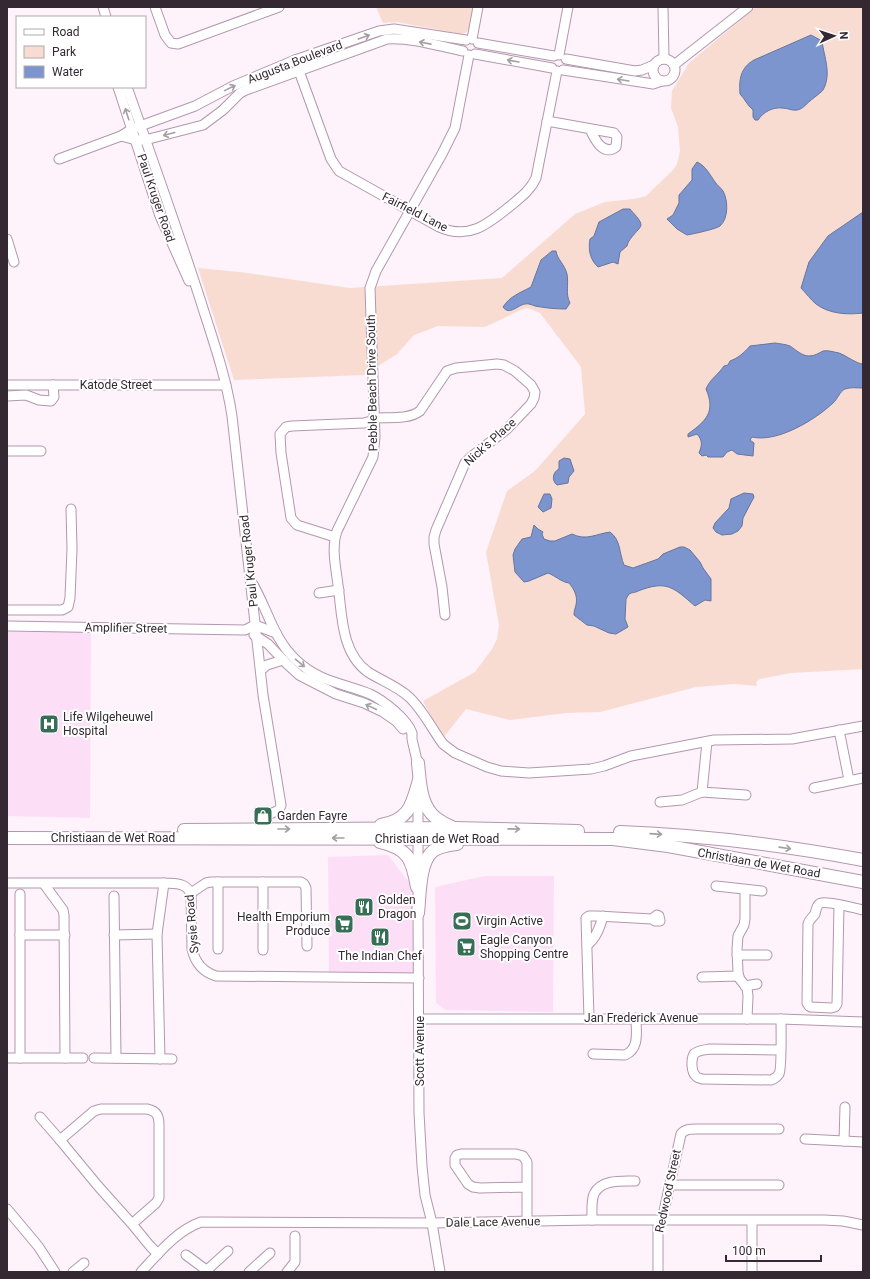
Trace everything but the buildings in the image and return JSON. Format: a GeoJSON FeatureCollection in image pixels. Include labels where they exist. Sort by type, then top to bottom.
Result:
{"type":"FeatureCollection","features":[{"type":"Feature","properties":{"kind":"main road"},"geometry":{"type":"LineString","coordinates":[[418,763],[422,794],[428,810],[437,819],[454,828]]}},
{"type":"Feature","properties":{"kind":"main road"},"geometry":{"type":"LineString","coordinates":[[363,833],[401,818],[410,808],[419,780]]}},
{"type":"Feature","properties":{"kind":"main road","name":"Christiaan de Wet Road"},"geometry":{"type":"LineString","coordinates":[[419,834],[454,828],[589,831],[694,836],[770,845],[863,860]]}},
{"type":"Feature","properties":{"kind":"main road","name":"Christiaan de Wet Road"},"geometry":{"type":"LineString","coordinates":[[7,830],[419,834],[494,839],[601,838],[629,840],[863,882]]}},
{"type":"Feature","properties":{"kind":"main road"},"geometry":{"type":"LineString","coordinates":[[363,833],[404,852],[411,862],[418,892]]}},
{"type":"Feature","properties":{"kind":"main road","name":"Christiaan de Wet Road"},"geometry":{"type":"LineString","coordinates":[[7,838],[363,833]]}},
{"type":"Feature","properties":{"kind":"main road"},"geometry":{"type":"LineString","coordinates":[[418,913],[423,870],[426,861],[433,852],[451,845],[494,839]]}},
{"type":"Feature","properties":{"kind":"street"},"geometry":{"type":"LineString","coordinates":[[155,7],[165,35],[171,43],[178,44],[278,7]]}},
{"type":"Feature","properties":{"kind":"street"},"geometry":{"type":"LineString","coordinates":[[472,40],[462,46],[469,53],[478,50],[472,40],[478,7]]}},
{"type":"Feature","properties":{"kind":"street"},"geometry":{"type":"LineString","coordinates":[[560,57],[568,7]]}},
{"type":"Feature","properties":{"kind":"street"},"geometry":{"type":"LineString","coordinates":[[663,7],[664,58]]}},
{"type":"Feature","properties":{"kind":"street"},"geometry":{"type":"LineString","coordinates":[[674,65],[748,7]]}},
{"type":"Feature","properties":{"kind":"street","name":"Augusta Boulevard"},"geometry":{"type":"LineString","coordinates":[[59,159],[195,106],[233,86],[295,60],[388,29],[407,30],[472,40],[635,71],[654,65]]}},
{"type":"Feature","properties":{"kind":"street","name":"Augusta Boulevard"},"geometry":{"type":"LineString","coordinates":[[121,136],[136,140],[146,140],[203,125],[223,110],[240,93],[298,70],[387,39],[395,38],[557,70],[647,84],[662,82]]}},
{"type":"Feature","properties":{"kind":"street","name":"Pebble Beach Drive South"},"geometry":{"type":"LineString","coordinates":[[469,53],[455,128],[376,271],[370,288],[375,446],[373,457],[335,537],[335,556],[345,636],[354,657],[366,670],[396,687],[410,697],[443,744],[455,753],[469,760],[501,771],[530,773],[599,767],[632,756],[707,742],[723,740],[792,739],[863,726]]}},
{"type":"Feature","properties":{"kind":"street"},"geometry":{"type":"LineString","coordinates":[[560,57],[567,64],[557,70],[551,60],[560,57]]}},
{"type":"Feature","properties":{"kind":"street"},"geometry":{"type":"LineString","coordinates":[[664,58],[670,60],[674,65],[674,76],[669,80],[662,82],[655,77],[653,73],[654,65],[658,60],[664,58]]}},
{"type":"Feature","properties":{"kind":"street","name":"Fairfield Lane"},"geometry":{"type":"LineString","coordinates":[[295,60],[331,159],[335,166],[342,173],[439,227],[452,231],[469,231],[487,224],[524,195],[533,183],[536,178],[557,70]]}},
{"type":"Feature","properties":{"kind":"street","name":"Paul Kruger Road"},"geometry":{"type":"LineString","coordinates":[[118,88],[136,128],[146,140],[202,305],[226,385],[232,416],[263,695],[281,804],[279,810],[270,814]]}},
{"type":"Feature","properties":{"kind":"street","name":"Paul Kruger Road"},"geometry":{"type":"LineString","coordinates":[[127,88],[136,128],[136,140],[160,216],[172,246],[202,305]]}},
{"type":"Feature","properties":{"kind":"street"},"geometry":{"type":"LineString","coordinates":[[548,121],[590,129]]}},
{"type":"Feature","properties":{"kind":"street"},"geometry":{"type":"LineString","coordinates":[[7,239],[14,262]]}},
{"type":"Feature","properties":{"kind":"street","name":"Nick’s Place"},"geometry":{"type":"LineString","coordinates":[[374,418],[407,417],[416,414],[420,411],[445,374],[452,369],[461,367],[497,364],[504,365],[515,371],[531,384],[534,390],[535,395],[532,401],[510,427],[465,463],[436,530],[434,544],[442,587],[445,615]]}},
{"type":"Feature","properties":{"kind":"street","name":"Katode Street"},"geometry":{"type":"LineString","coordinates":[[7,384],[226,385]]}},
{"type":"Feature","properties":{"kind":"street"},"geometry":{"type":"LineString","coordinates":[[7,396],[26,396],[39,400],[51,401],[54,397],[53,385]]}},
{"type":"Feature","properties":{"kind":"street"},"geometry":{"type":"LineString","coordinates":[[335,537],[298,525],[291,518],[281,454],[280,434],[286,428],[292,426],[364,422],[371,421],[374,418]]}},
{"type":"Feature","properties":{"kind":"street"},"geometry":{"type":"LineString","coordinates":[[7,451],[41,451]]}},
{"type":"Feature","properties":{"kind":"street"},"geometry":{"type":"LineString","coordinates":[[7,610],[62,610],[68,607],[70,598],[72,549],[71,509]]}},
{"type":"Feature","properties":{"kind":"street"},"geometry":{"type":"LineString","coordinates":[[251,581],[260,596],[266,613],[276,633],[286,649],[296,660],[307,669],[327,680],[371,695],[384,702],[401,717],[412,732],[412,739],[418,763],[419,834]]}},
{"type":"Feature","properties":{"kind":"street"},"geometry":{"type":"LineString","coordinates":[[319,593],[339,590]]}},
{"type":"Feature","properties":{"kind":"street"},"geometry":{"type":"LineString","coordinates":[[256,625],[276,633]]}},
{"type":"Feature","properties":{"kind":"street","name":"Amplifier Street"},"geometry":{"type":"LineString","coordinates":[[7,626],[244,630],[256,625]]}},
{"type":"Feature","properties":{"kind":"street"},"geometry":{"type":"LineString","coordinates":[[244,630],[268,644],[299,675],[336,694],[364,703],[383,712],[396,721],[412,739]]}},
{"type":"Feature","properties":{"kind":"street"},"geometry":{"type":"LineString","coordinates":[[261,670],[267,665],[283,660]]}},
{"type":"Feature","properties":{"kind":"street"},"geometry":{"type":"LineString","coordinates":[[839,730],[849,780]]}},
{"type":"Feature","properties":{"kind":"street"},"geometry":{"type":"LineString","coordinates":[[702,792],[707,742]]}},
{"type":"Feature","properties":{"kind":"street"},"geometry":{"type":"LineString","coordinates":[[814,788],[863,778]]}},
{"type":"Feature","properties":{"kind":"street"},"geometry":{"type":"LineString","coordinates":[[660,802],[682,800],[702,792],[746,795]]}},
{"type":"Feature","properties":{"kind":"street","name":"Scott Avenue"},"geometry":{"type":"LineString","coordinates":[[419,834],[419,1113],[425,1195],[432,1223],[440,1272]]}},
{"type":"Feature","properties":{"kind":"street"},"geometry":{"type":"LineString","coordinates":[[191,893],[206,883],[218,882],[297,881],[304,884],[306,888],[307,946]]}},
{"type":"Feature","properties":{"kind":"street"},"geometry":{"type":"LineString","coordinates":[[218,882],[218,949]]}},
{"type":"Feature","properties":{"kind":"street"},"geometry":{"type":"LineString","coordinates":[[263,882],[263,950]]}},
{"type":"Feature","properties":{"kind":"street"},"geometry":{"type":"LineString","coordinates":[[160,1059],[157,934],[164,883]]}},
{"type":"Feature","properties":{"kind":"street","name":"Sysie Road"},"geometry":{"type":"LineString","coordinates":[[7,884],[164,883],[183,885],[191,893],[193,953],[199,965],[212,975],[220,977],[419,978]]}},
{"type":"Feature","properties":{"kind":"street"},"geometry":{"type":"LineString","coordinates":[[44,884],[63,910],[65,920],[65,1058]]}},
{"type":"Feature","properties":{"kind":"street"},"geometry":{"type":"LineString","coordinates":[[716,886],[762,892]]}},
{"type":"Feature","properties":{"kind":"street"},"geometry":{"type":"LineString","coordinates":[[745,890],[745,919],[744,925],[738,936],[737,955],[739,976],[747,988],[747,1019]]}},
{"type":"Feature","properties":{"kind":"street"},"geometry":{"type":"LineString","coordinates":[[20,894],[20,1058]]}},
{"type":"Feature","properties":{"kind":"street"},"geometry":{"type":"LineString","coordinates":[[114,896],[116,1058]]}},
{"type":"Feature","properties":{"kind":"street"},"geometry":{"type":"LineString","coordinates":[[839,905],[836,1004],[835,1007],[831,1008],[811,1007],[807,1003],[808,922],[822,902],[839,905],[863,910]]}},
{"type":"Feature","properties":{"kind":"street"},"geometry":{"type":"LineString","coordinates":[[589,1018],[586,918],[589,916],[603,916],[652,919]]}},
{"type":"Feature","properties":{"kind":"street"},"geometry":{"type":"LineString","coordinates":[[587,946],[592,942],[599,929],[603,916]]}},
{"type":"Feature","properties":{"kind":"street"},"geometry":{"type":"LineString","coordinates":[[114,935],[157,934]]}},
{"type":"Feature","properties":{"kind":"street"},"geometry":{"type":"LineString","coordinates":[[20,935],[65,935]]}},
{"type":"Feature","properties":{"kind":"street"},"geometry":{"type":"LineString","coordinates":[[737,955],[767,955]]}},
{"type":"Feature","properties":{"kind":"street"},"geometry":{"type":"LineString","coordinates":[[702,977],[739,976]]}},
{"type":"Feature","properties":{"kind":"street"},"geometry":{"type":"LineString","coordinates":[[745,986],[756,984]]}},
{"type":"Feature","properties":{"kind":"street"},"geometry":{"type":"LineString","coordinates":[[593,1054],[628,1054],[636,1043],[636,1018]]}},
{"type":"Feature","properties":{"kind":"street","name":"Jan Frederick Avenue"},"geometry":{"type":"LineString","coordinates":[[420,1019],[636,1018],[782,1019],[863,1022]]}},
{"type":"Feature","properties":{"kind":"street"},"geometry":{"type":"LineString","coordinates":[[780,1050],[700,1050],[693,1058],[693,1071],[696,1076],[702,1079],[771,1080],[778,1076],[780,1072],[782,1019]]}},
{"type":"Feature","properties":{"kind":"street"},"geometry":{"type":"LineString","coordinates":[[7,1058],[83,1058]]}},
{"type":"Feature","properties":{"kind":"street"},"geometry":{"type":"LineString","coordinates":[[94,1058],[172,1059]]}},
{"type":"Feature","properties":{"kind":"street"},"geometry":{"type":"LineString","coordinates":[[844,1141],[845,1107]]}},
{"type":"Feature","properties":{"kind":"street"},"geometry":{"type":"LineString","coordinates":[[60,1140],[92,1112],[97,1110],[147,1110],[156,1113],[158,1116],[159,1125],[159,1198],[156,1204],[132,1224]]}},
{"type":"Feature","properties":{"kind":"street"},"geometry":{"type":"LineString","coordinates":[[40,1117],[158,1254]]}},
{"type":"Feature","properties":{"kind":"street","name":"Redwood Street"},"geometry":{"type":"LineString","coordinates":[[658,1272],[658,1226],[662,1220],[681,1134],[686,1130],[696,1129],[779,1129]]}},
{"type":"Feature","properties":{"kind":"street"},"geometry":{"type":"LineString","coordinates":[[805,1139],[863,1142]]}},
{"type":"Feature","properties":{"kind":"street"},"geometry":{"type":"LineString","coordinates":[[527,1187],[473,1187],[468,1184],[455,1165],[455,1158],[457,1155],[461,1154],[519,1154],[523,1156],[527,1162],[527,1187],[527,1222]]}},
{"type":"Feature","properties":{"kind":"street"},"geometry":{"type":"LineString","coordinates":[[592,1220],[593,1197],[596,1191],[608,1183],[635,1181]]}},
{"type":"Feature","properties":{"kind":"street"},"geometry":{"type":"LineString","coordinates":[[669,1185],[779,1185]]}},
{"type":"Feature","properties":{"kind":"street"},"geometry":{"type":"LineString","coordinates":[[7,1210],[38,1246],[55,1272]]}},
{"type":"Feature","properties":{"kind":"street","name":"Dale Lace Avenue"},"geometry":{"type":"LineString","coordinates":[[141,1272],[183,1231],[201,1222],[432,1223],[592,1220],[824,1220],[844,1221],[863,1225]]}},
{"type":"Feature","properties":{"kind":"street"},"geometry":{"type":"LineString","coordinates":[[752,1221],[752,1272]]}},
{"type":"Feature","properties":{"kind":"street"},"geometry":{"type":"LineString","coordinates":[[287,1272],[295,1262],[295,1236]]}},
{"type":"Feature","properties":{"kind":"street"},"geometry":{"type":"LineString","coordinates":[[186,1255],[208,1271],[228,1251]]}},
{"type":"Feature","properties":{"kind":"street"},"geometry":{"type":"LineString","coordinates":[[249,1272],[270,1253]]}},
{"type":"Feature","properties":{"kind":"street"},"geometry":{"type":"LineString","coordinates":[[73,1272],[84,1263]]}},
{"type":"Feature","properties":{"kind":"shaded area","name":"Life Wilgeheuwel Hospital"},"geometry":{"type":"Polygon","coordinates":[[[91,631],[90,818],[7,816],[7,632],[91,631]]]}},
{"type":"Feature","properties":{"kind":"shaded area"},"geometry":{"type":"Polygon","coordinates":[[[388,855],[411,885],[415,975],[329,974],[328,857],[388,855]]]}},
{"type":"Feature","properties":{"kind":"shaded area"},"geometry":{"type":"Polygon","coordinates":[[[485,876],[554,876],[553,1012],[445,1010],[436,1003],[435,887],[485,876]]]}},
{"type":"Feature","properties":{"kind":"green space"},"geometry":{"type":"Polygon","coordinates":[[[376,7],[474,7],[471,27],[465,33],[461,34],[397,22],[383,23],[376,7]]]}},
{"type":"Feature","properties":{"kind":"green space"},"geometry":{"type":"Polygon","coordinates":[[[756,7],[863,7],[863,669],[791,673],[760,679],[756,682],[757,686],[734,684],[696,687],[600,712],[566,713],[510,720],[466,709],[443,738],[423,701],[475,672],[492,649],[497,639],[499,625],[486,552],[507,491],[535,471],[585,414],[581,367],[540,313],[528,308],[485,327],[438,326],[414,335],[397,354],[364,375],[234,380],[198,268],[248,273],[350,288],[502,278],[575,214],[605,202],[634,199],[646,196],[673,170],[677,164],[680,151],[678,127],[671,108],[672,91],[689,63],[756,7]]]}},
{"type":"Feature","properties":{"kind":"water"},"geometry":{"type":"Polygon","coordinates":[[[811,35],[822,41],[827,66],[826,84],[823,90],[799,109],[775,108],[765,112],[758,120],[755,120],[753,117],[753,110],[740,94],[740,79],[743,71],[749,63],[754,60],[811,35]]]}},
{"type":"Feature","properties":{"kind":"water"},"geometry":{"type":"Polygon","coordinates":[[[697,162],[705,168],[723,191],[727,209],[723,223],[720,226],[687,235],[677,229],[667,219],[673,215],[679,203],[679,195],[692,180],[692,169],[697,162]]]}},
{"type":"Feature","properties":{"kind":"water"},"geometry":{"type":"Polygon","coordinates":[[[623,209],[630,209],[640,221],[641,225],[627,246],[620,252],[618,264],[613,262],[598,267],[590,254],[590,239],[594,236],[599,222],[623,209]]]}},
{"type":"Feature","properties":{"kind":"water"},"geometry":{"type":"Polygon","coordinates":[[[863,212],[863,313],[845,314],[827,310],[812,301],[801,288],[809,262],[828,236],[863,212]]]}},
{"type":"Feature","properties":{"kind":"water"},"geometry":{"type":"Polygon","coordinates":[[[552,251],[556,251],[567,274],[568,296],[570,303],[566,309],[547,308],[526,304],[511,310],[505,309],[503,307],[509,300],[531,287],[541,260],[552,251]]]}},
{"type":"Feature","properties":{"kind":"water"},"geometry":{"type":"Polygon","coordinates":[[[775,343],[790,346],[806,356],[813,356],[823,351],[829,351],[839,353],[863,364],[863,388],[849,388],[843,390],[834,402],[825,410],[795,429],[773,437],[752,437],[750,440],[754,443],[753,456],[737,454],[732,450],[727,452],[723,457],[702,456],[699,453],[701,443],[699,436],[697,434],[688,437],[688,434],[700,425],[708,415],[710,404],[706,389],[724,366],[728,365],[730,361],[741,355],[750,346],[775,343]]]}},
{"type":"Feature","properties":{"kind":"water"},"geometry":{"type":"Polygon","coordinates":[[[564,458],[570,459],[574,471],[569,477],[568,483],[557,485],[553,479],[555,472],[559,469],[559,461],[564,458]]]}},
{"type":"Feature","properties":{"kind":"water"},"geometry":{"type":"Polygon","coordinates":[[[744,493],[753,494],[754,497],[743,518],[742,526],[738,531],[732,534],[722,535],[716,532],[713,528],[715,523],[729,508],[731,499],[744,493]]]}},
{"type":"Feature","properties":{"kind":"water"},"geometry":{"type":"Polygon","coordinates":[[[544,494],[550,494],[552,499],[551,508],[543,512],[538,507],[544,494]]]}},
{"type":"Feature","properties":{"kind":"water"},"geometry":{"type":"Polygon","coordinates":[[[534,525],[543,532],[542,534],[544,539],[550,541],[555,541],[572,534],[586,537],[610,532],[614,535],[618,543],[624,565],[633,568],[658,559],[663,554],[680,547],[684,547],[690,550],[711,579],[711,601],[705,600],[695,606],[675,590],[669,587],[656,586],[629,594],[626,599],[625,619],[628,627],[616,634],[587,625],[574,615],[576,596],[569,583],[548,573],[524,582],[515,572],[513,555],[515,549],[522,539],[531,537],[534,525]]]}},
{"type":"Feature","properties":{"kind":"place","name":"Life Wilgeheuwel Hospital"},"geometry":{"type":"Point","coordinates":[49,724]}},
{"type":"Feature","properties":{"kind":"place","name":"Garden Fayre"},"geometry":{"type":"Point","coordinates":[263,816]}},
{"type":"Feature","properties":{"kind":"place","name":"Golden Dragon"},"geometry":{"type":"Point","coordinates":[364,907]}},
{"type":"Feature","properties":{"kind":"place","name":"Virgin Active"},"geometry":{"type":"Point","coordinates":[462,921]}},
{"type":"Feature","properties":{"kind":"place","name":"Health Emporium Produce"},"geometry":{"type":"Point","coordinates":[344,924]}},
{"type":"Feature","properties":{"kind":"place","name":"The Indian Chef"},"geometry":{"type":"Point","coordinates":[380,937]}},
{"type":"Feature","properties":{"kind":"place","name":"Eagle Canyon Shopping Centre"},"geometry":{"type":"Point","coordinates":[466,947]}}]}
